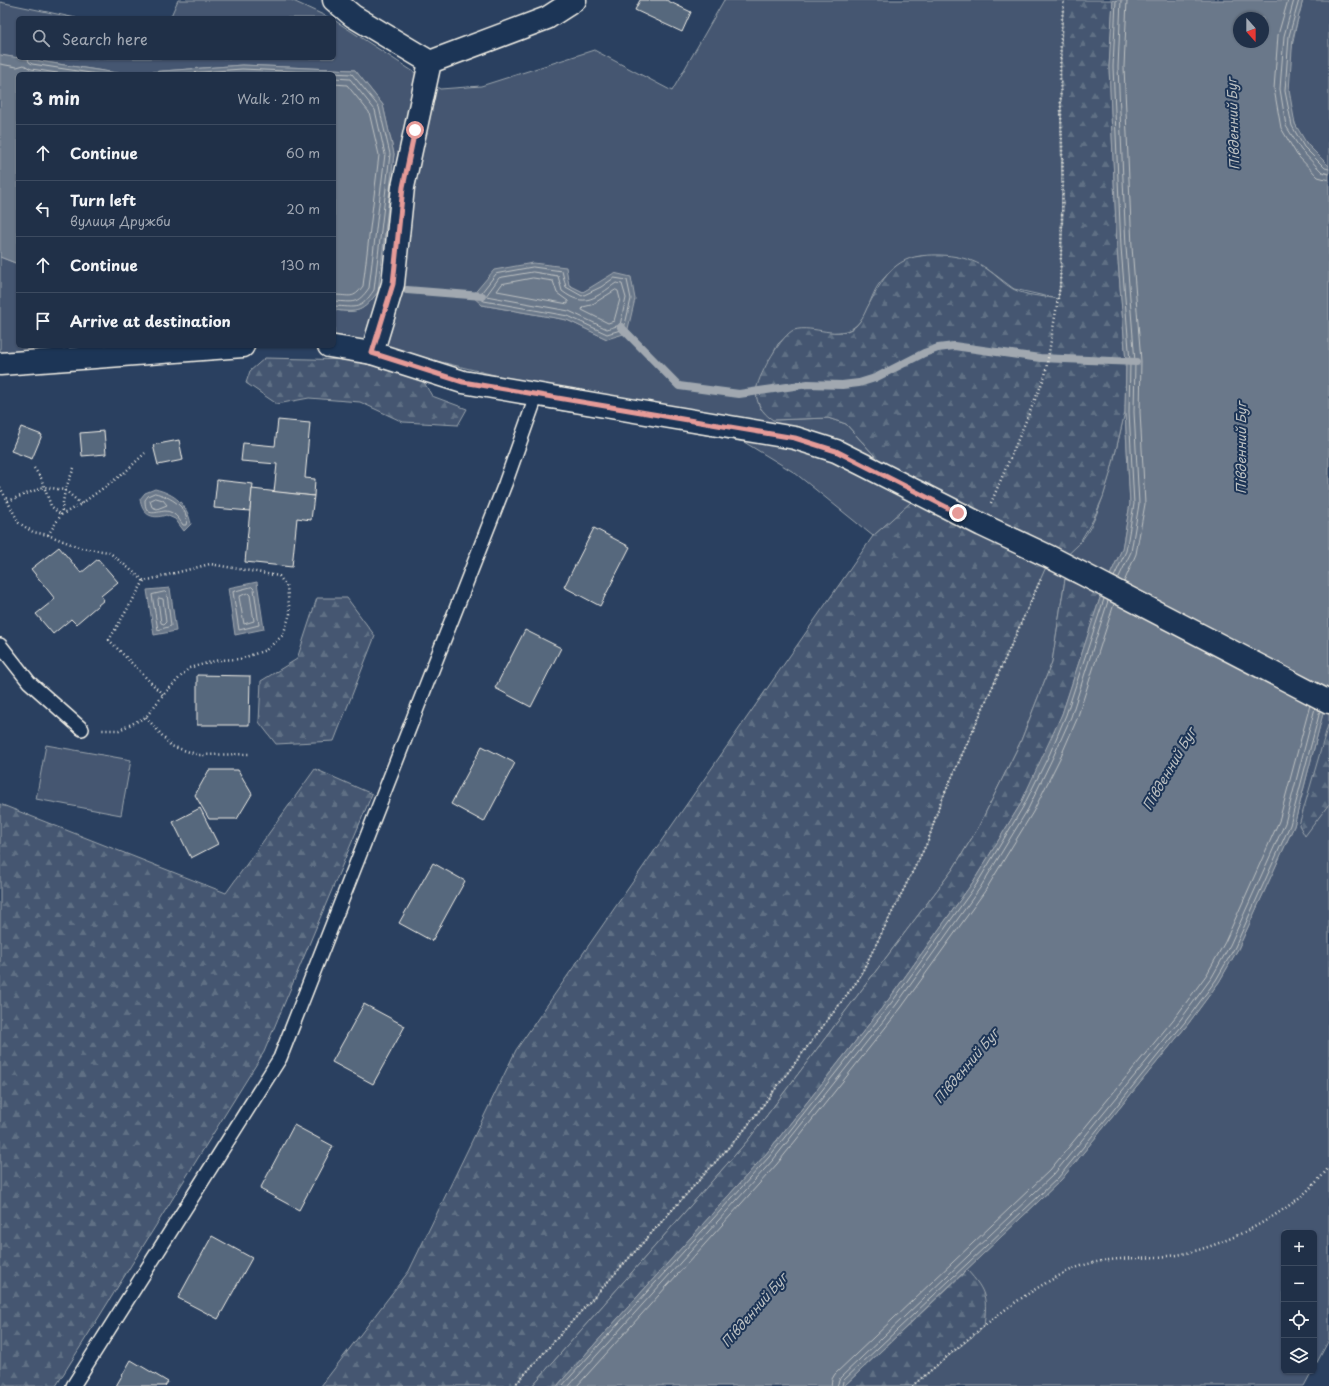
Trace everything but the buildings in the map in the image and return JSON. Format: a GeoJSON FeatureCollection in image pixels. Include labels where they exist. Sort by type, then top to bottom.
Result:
{"type":"FeatureCollection","features":[{"type":"Feature","properties":{"kind":"street"},"geometry":{"type":"LineString","coordinates":[[334,0],[353,16],[430,62]]}},
{"type":"Feature","properties":{"kind":"street"},"geometry":{"type":"LineString","coordinates":[[430,62],[547,18],[575,0]]}},
{"type":"Feature","properties":{"kind":"street"},"geometry":{"type":"LineString","coordinates":[[372,353],[393,284],[403,187],[430,62]]}},
{"type":"Feature","properties":{"kind":"street"},"geometry":{"type":"LineString","coordinates":[[336,347],[372,353],[463,382],[795,438],[836,451],[1055,560],[1329,702]]}},
{"type":"Feature","properties":{"kind":"street"},"geometry":{"type":"LineString","coordinates":[[0,364],[216,348]]}},
{"type":"Feature","properties":{"kind":"lane"},"geometry":{"type":"LineString","coordinates":[[73,1386],[280,1058],[505,484],[537,394]]}},
{"type":"Feature","properties":{"kind":"lane"},"geometry":{"type":"LineString","coordinates":[[0,645],[29,682],[82,729]]}},
{"type":"Feature","properties":{"kind":"path"},"geometry":{"type":"LineString","coordinates":[[982,525],[1045,376],[1060,287],[1063,182],[1060,76],[1064,0]]}},
{"type":"Feature","properties":{"kind":"path"},"geometry":{"type":"LineString","coordinates":[[61,515],[81,504],[124,473],[145,453]]}},
{"type":"Feature","properties":{"kind":"path"},"geometry":{"type":"LineString","coordinates":[[34,468],[41,478],[51,506],[61,515]]}},
{"type":"Feature","properties":{"kind":"path"},"geometry":{"type":"LineString","coordinates":[[48,535],[61,515],[65,490],[74,468]]}},
{"type":"Feature","properties":{"kind":"path"},"geometry":{"type":"LineString","coordinates":[[0,487],[19,523],[33,532],[48,535],[81,548],[109,552],[144,581]]}},
{"type":"Feature","properties":{"kind":"path"},"geometry":{"type":"LineString","coordinates":[[8,501],[44,487],[65,490],[81,504]]}},
{"type":"Feature","properties":{"kind":"path"},"geometry":{"type":"LineString","coordinates":[[514,1386],[744,1130],[858,980],[928,841],[939,806],[1055,560]]}},
{"type":"Feature","properties":{"kind":"path"},"geometry":{"type":"LineString","coordinates":[[82,729],[119,730],[146,717],[163,695],[189,668],[219,660],[240,659],[266,650],[283,635],[290,614],[287,587],[279,576],[210,564],[144,581],[110,640],[163,695]]}},
{"type":"Feature","properties":{"kind":"path"},"geometry":{"type":"LineString","coordinates":[[146,717],[171,746],[199,755],[249,754]]}},
{"type":"Feature","properties":{"kind":"path"},"geometry":{"type":"LineString","coordinates":[[912,1386],[1010,1306],[1073,1269],[1094,1262],[1112,1259],[1178,1254],[1213,1244],[1241,1233],[1293,1204],[1329,1167]]}},
{"type":"Feature","properties":{"kind":"green space"},"geometry":{"type":"Polygon","coordinates":[[[178,0],[291,0],[326,16],[171,16],[178,0]]]}},
{"type":"Feature","properties":{"kind":"green space"},"geometry":{"type":"Polygon","coordinates":[[[724,0],[1064,0],[1060,88],[1062,206],[1061,267],[1058,299],[1014,289],[986,268],[922,256],[915,257],[903,262],[883,279],[875,290],[863,317],[853,328],[834,333],[794,330],[778,344],[757,387],[757,398],[760,408],[773,420],[828,418],[846,424],[883,465],[921,494],[873,536],[795,473],[744,442],[657,426],[519,404],[523,382],[363,343],[336,340],[336,310],[359,310],[368,304],[378,292],[394,154],[383,105],[355,70],[242,65],[149,72],[110,72],[33,60],[336,60],[336,21],[440,89],[481,86],[594,50],[672,91],[724,0]],[[599,284],[583,292],[569,285],[482,305],[567,320],[607,339],[599,284]]]}},
{"type":"Feature","properties":{"kind":"green space"},"geometry":{"type":"Polygon","coordinates":[[[1064,0],[1113,0],[1109,67],[1117,248],[1126,362],[1125,412],[1111,471],[1103,497],[1093,520],[1078,545],[1060,562],[1050,558],[939,806],[928,841],[858,980],[744,1130],[514,1386],[321,1386],[409,1271],[516,1050],[873,536],[920,494],[883,465],[846,424],[828,418],[773,420],[765,414],[758,402],[756,392],[757,387],[766,365],[783,339],[794,330],[809,329],[842,332],[856,326],[882,282],[893,268],[910,258],[920,256],[946,255],[964,258],[990,271],[1010,287],[1018,291],[1058,299],[1060,287],[1063,206],[1061,45],[1064,0]]]}},
{"type":"Feature","properties":{"kind":"green space"},"geometry":{"type":"Polygon","coordinates":[[[1303,0],[1329,0],[1329,166],[1309,146],[1297,129],[1291,108],[1289,92],[1290,61],[1295,30],[1303,0]]]}},
{"type":"Feature","properties":{"kind":"green space"},"geometry":{"type":"Polygon","coordinates":[[[0,2],[66,16],[16,16],[16,58],[0,55],[0,2]]]}},
{"type":"Feature","properties":{"kind":"green space"},"geometry":{"type":"Polygon","coordinates":[[[0,257],[16,263],[16,348],[135,348],[0,358],[0,257]]]}},
{"type":"Feature","properties":{"kind":"green space"},"geometry":{"type":"Polygon","coordinates":[[[265,358],[354,360],[422,379],[432,396],[467,409],[458,425],[403,422],[360,402],[309,398],[277,404],[246,383],[250,371],[265,358]]]}},
{"type":"Feature","properties":{"kind":"green space"},"geometry":{"type":"Polygon","coordinates":[[[1125,412],[1130,504],[1122,549],[1101,595],[1065,579],[1052,662],[1020,743],[978,828],[953,869],[749,1139],[532,1386],[514,1386],[744,1131],[858,980],[928,841],[939,806],[1050,557],[1075,546],[1087,534],[1108,482],[1125,412]]]}},
{"type":"Feature","properties":{"kind":"green space"},"geometry":{"type":"Polygon","coordinates":[[[1065,579],[1101,595],[1062,714],[1046,752],[1020,805],[973,882],[889,999],[766,1154],[557,1386],[532,1386],[749,1139],[953,869],[978,828],[1020,743],[1052,662],[1065,579]]]}},
{"type":"Feature","properties":{"kind":"green space"},"geometry":{"type":"Polygon","coordinates":[[[317,598],[347,598],[375,636],[334,741],[276,744],[259,722],[261,681],[297,659],[317,598]]]}},
{"type":"Feature","properties":{"kind":"green space"},"geometry":{"type":"Polygon","coordinates":[[[1329,690],[1329,1340],[1317,1362],[1317,1230],[1281,1230],[1281,1374],[1310,1374],[1304,1386],[844,1386],[1061,1180],[1188,1024],[1219,982],[1238,949],[1294,826],[1329,690]]]}},
{"type":"Feature","properties":{"kind":"green space"},"geometry":{"type":"Polygon","coordinates":[[[1328,725],[1329,804],[1305,836],[1299,825],[1328,725]]]}},
{"type":"Feature","properties":{"kind":"green space"},"geometry":{"type":"Polygon","coordinates":[[[46,745],[131,760],[121,815],[36,799],[46,745]]]}},
{"type":"Feature","properties":{"kind":"green space"},"geometry":{"type":"Polygon","coordinates":[[[315,769],[372,794],[264,1052],[56,1386],[0,1386],[0,804],[226,893],[315,769]]]}},
{"type":"Feature","properties":{"kind":"green space"},"geometry":{"type":"Polygon","coordinates":[[[967,1270],[979,1284],[984,1296],[984,1327],[912,1386],[844,1386],[967,1270]]]}},
{"type":"Feature","properties":{"kind":"water","name":"Південний Буг"},"geometry":{"type":"Polygon","coordinates":[[[1113,0],[1303,0],[1293,37],[1289,90],[1295,124],[1307,144],[1329,166],[1329,690],[1294,826],[1238,949],[1219,982],[1188,1024],[1061,1180],[844,1386],[557,1386],[766,1154],[889,999],[973,882],[1020,805],[1062,714],[1101,595],[1122,549],[1130,504],[1125,412],[1126,362],[1117,248],[1109,67],[1113,0]]]}},
{"type":"Feature","properties":{"kind":"water"},"geometry":{"type":"Polygon","coordinates":[[[0,55],[16,57],[16,60],[32,60],[110,72],[16,72],[16,263],[0,257],[0,55]]]}},
{"type":"Feature","properties":{"kind":"water"},"geometry":{"type":"Polygon","coordinates":[[[242,65],[355,70],[383,105],[394,154],[378,292],[368,304],[355,311],[336,310],[336,72],[149,72],[242,65]]]}},
{"type":"Feature","properties":{"kind":"water"},"geometry":{"type":"Polygon","coordinates":[[[533,263],[566,267],[569,285],[583,292],[614,273],[631,277],[635,299],[627,333],[607,339],[567,320],[482,305],[472,296],[494,270],[533,263]]]}},
{"type":"Feature","properties":{"kind":"water"},"geometry":{"type":"Polygon","coordinates":[[[155,489],[174,497],[183,505],[191,524],[184,531],[175,519],[166,515],[156,517],[145,512],[140,499],[145,493],[155,489]]]}},
{"type":"Feature","properties":{"kind":"water"},"geometry":{"type":"Polygon","coordinates":[[[257,582],[264,629],[235,635],[228,588],[257,582]]]}},
{"type":"Feature","properties":{"kind":"water"},"geometry":{"type":"Polygon","coordinates":[[[170,588],[176,631],[154,635],[147,590],[170,588]]]}},
{"type":"Feature","properties":{"kind":"waterway"},"geometry":{"type":"LineString","coordinates":[[407,290],[482,296]]}},
{"type":"Feature","properties":{"kind":"waterway"},"geometry":{"type":"LineString","coordinates":[[621,327],[679,386],[739,394],[808,384],[842,385],[859,383],[875,378],[924,353],[938,348],[954,346],[1040,358],[1136,362]]}},
{"type":"Feature","properties":{"kind":"route"},"geometry":{"type":"LineString","coordinates":[[415,130],[403,187],[393,284],[372,353],[463,382],[795,438],[836,451],[958,513]]}}]}
